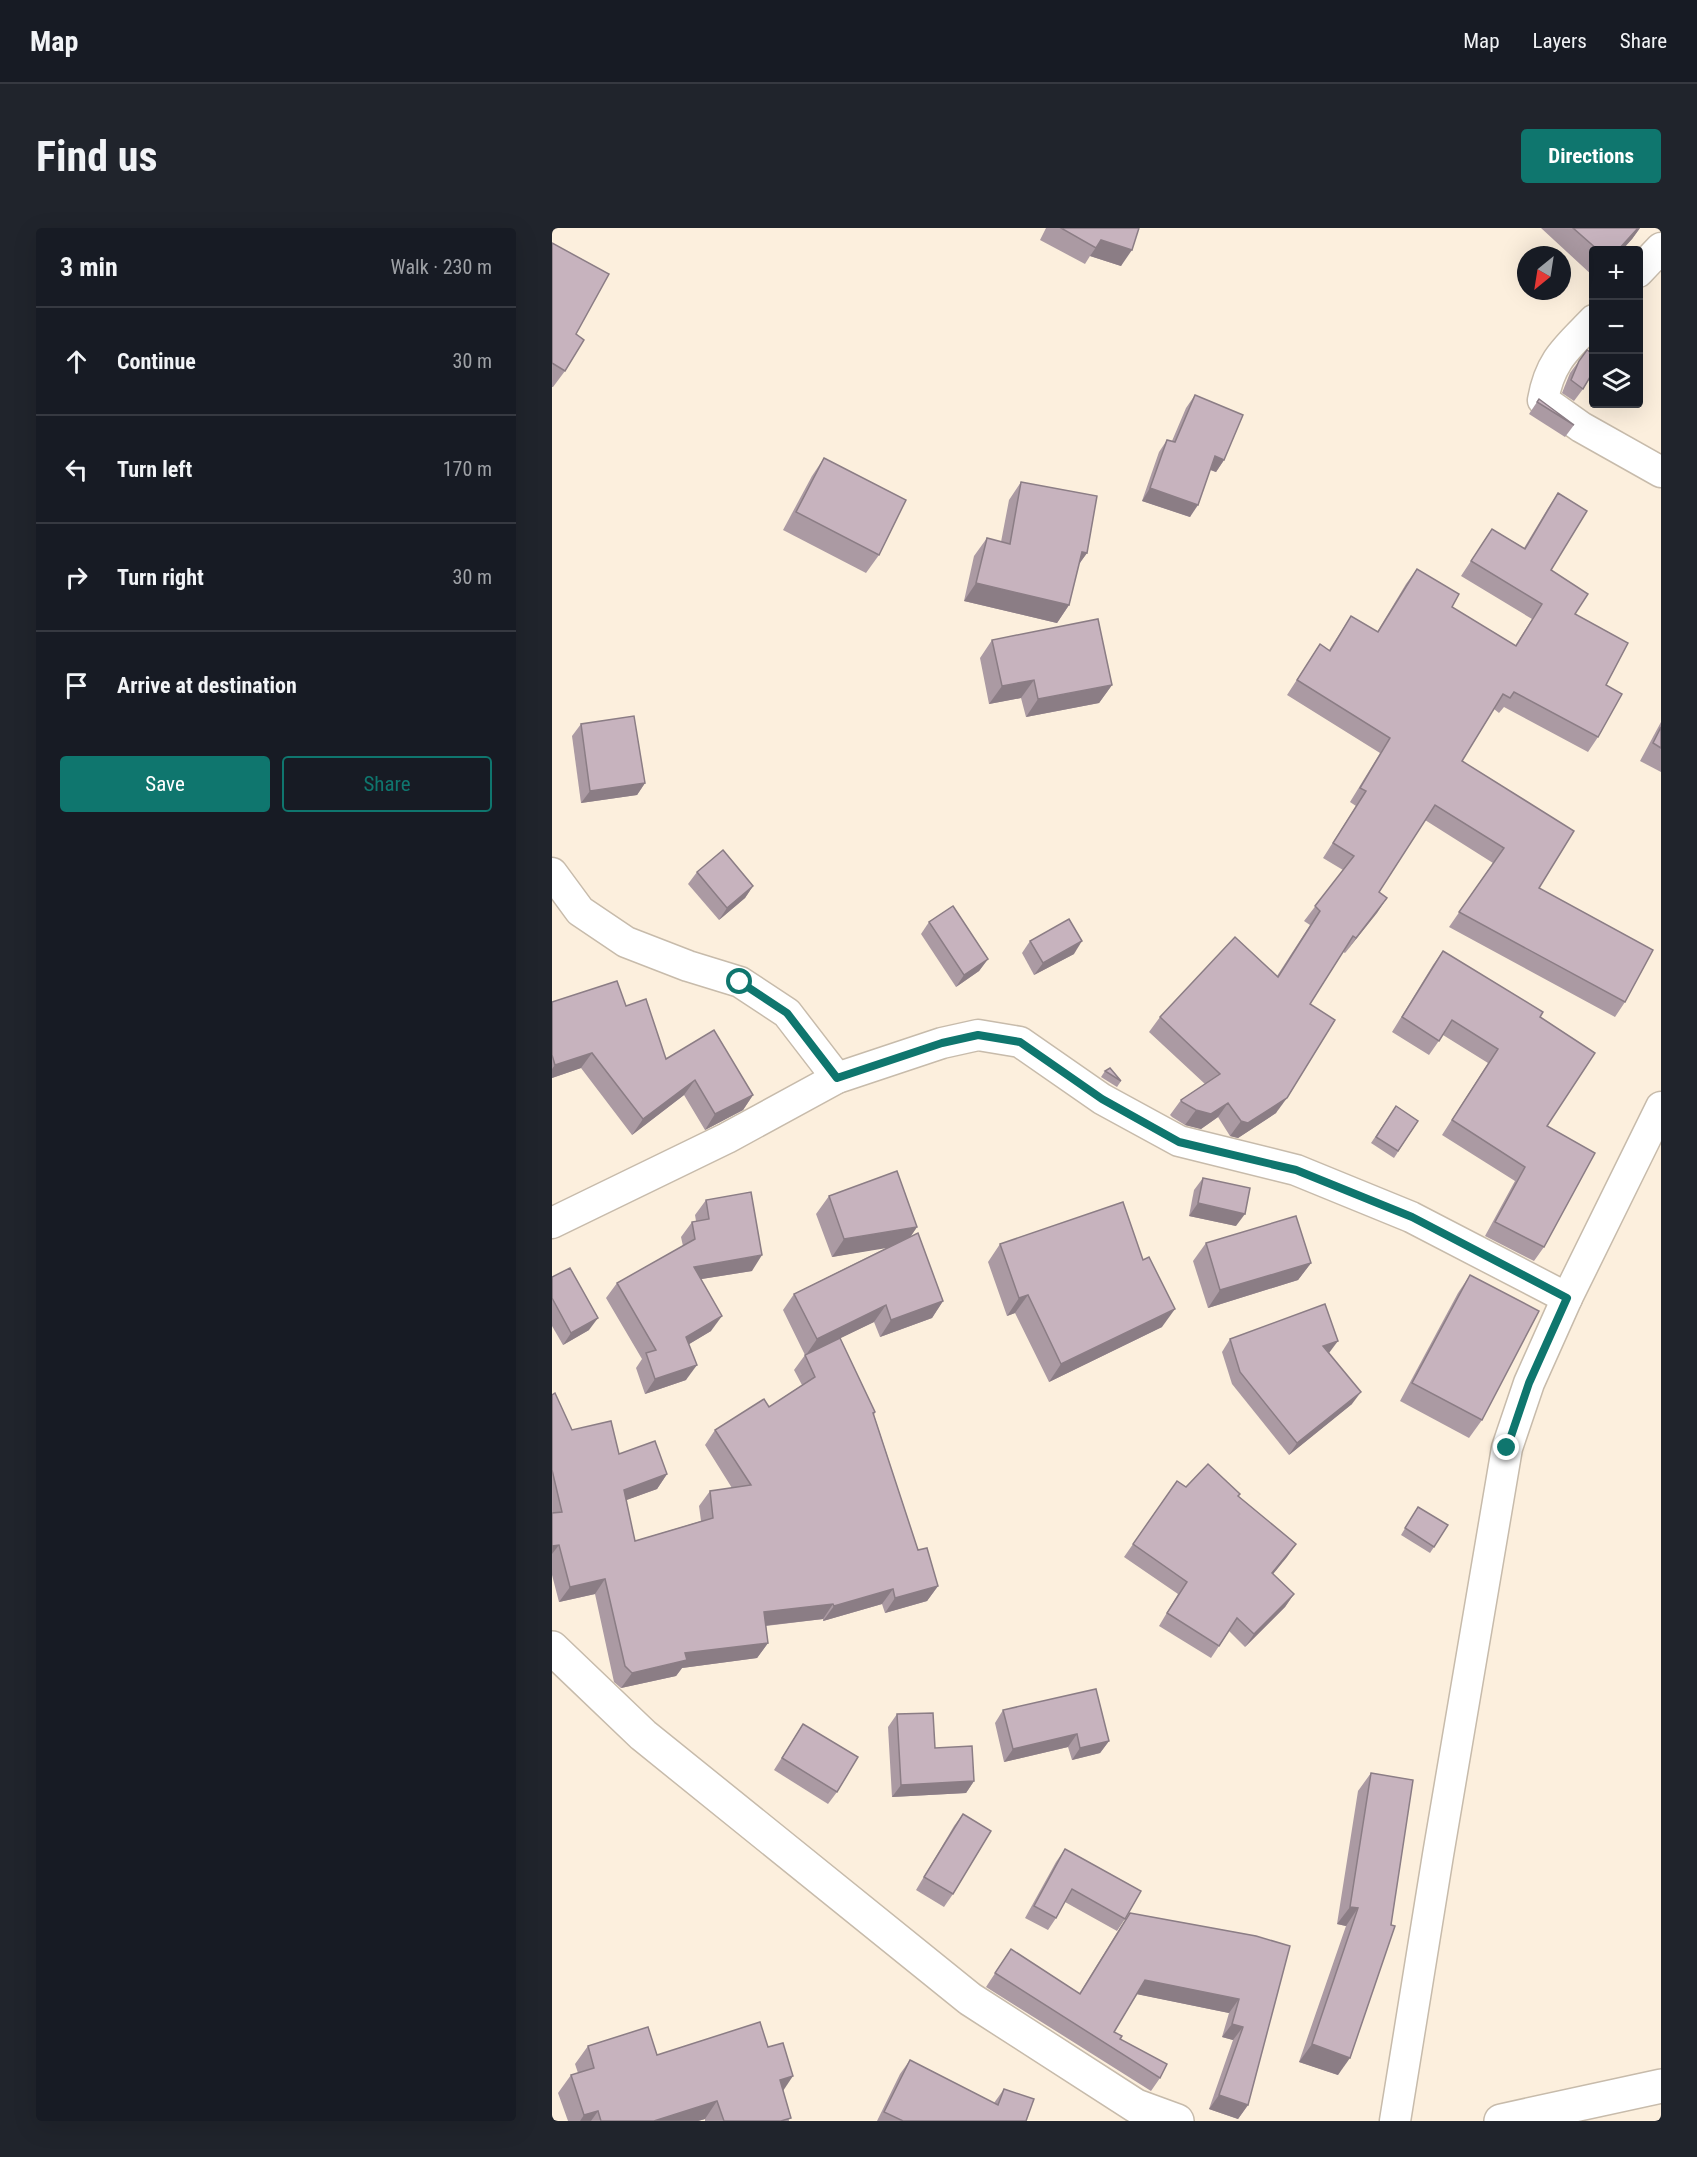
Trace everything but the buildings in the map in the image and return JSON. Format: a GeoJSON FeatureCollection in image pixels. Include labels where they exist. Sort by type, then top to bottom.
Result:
{"type":"FeatureCollection","features":[{"type":"Feature","properties":{"kind":"street"},"geometry":{"type":"LineString","coordinates":[[1643,267],[1661,248]]}},
{"type":"Feature","properties":{"kind":"street"},"geometry":{"type":"LineString","coordinates":[[1589,324],[1556,359],[1546,379],[1543,400],[1581,427],[1661,472]]}},
{"type":"Feature","properties":{"kind":"street"},"geometry":{"type":"LineString","coordinates":[[552,873],[580,911],[626,942],[688,966],[740,982],[787,1013],[837,1078]]}},
{"type":"Feature","properties":{"kind":"street"},"geometry":{"type":"LineString","coordinates":[[552,1223],[727,1138],[837,1078],[942,1043],[978,1035],[1020,1042],[1102,1099],[1179,1142],[1296,1170],[1412,1217],[1567,1298]]}},
{"type":"Feature","properties":{"kind":"street"},"geometry":{"type":"LineString","coordinates":[[1395,2121],[1507,1448],[1529,1383],[1567,1298],[1661,1107]]}},
{"type":"Feature","properties":{"kind":"street"},"geometry":{"type":"LineString","coordinates":[[552,1648],[644,1735],[970,1999],[1136,2106],[1177,2121]]}},
{"type":"Feature","properties":{"kind":"street"},"geometry":{"type":"LineString","coordinates":[[1501,2121],[1661,2086]]}},
{"type":"Feature","properties":{"kind":"route"},"geometry":{"type":"LineString","coordinates":[[740,982],[787,1013],[837,1078],[942,1043],[978,1035],[1020,1042],[1102,1099],[1179,1142],[1296,1170],[1412,1217],[1567,1298],[1529,1383],[1507,1448]]}}]}
